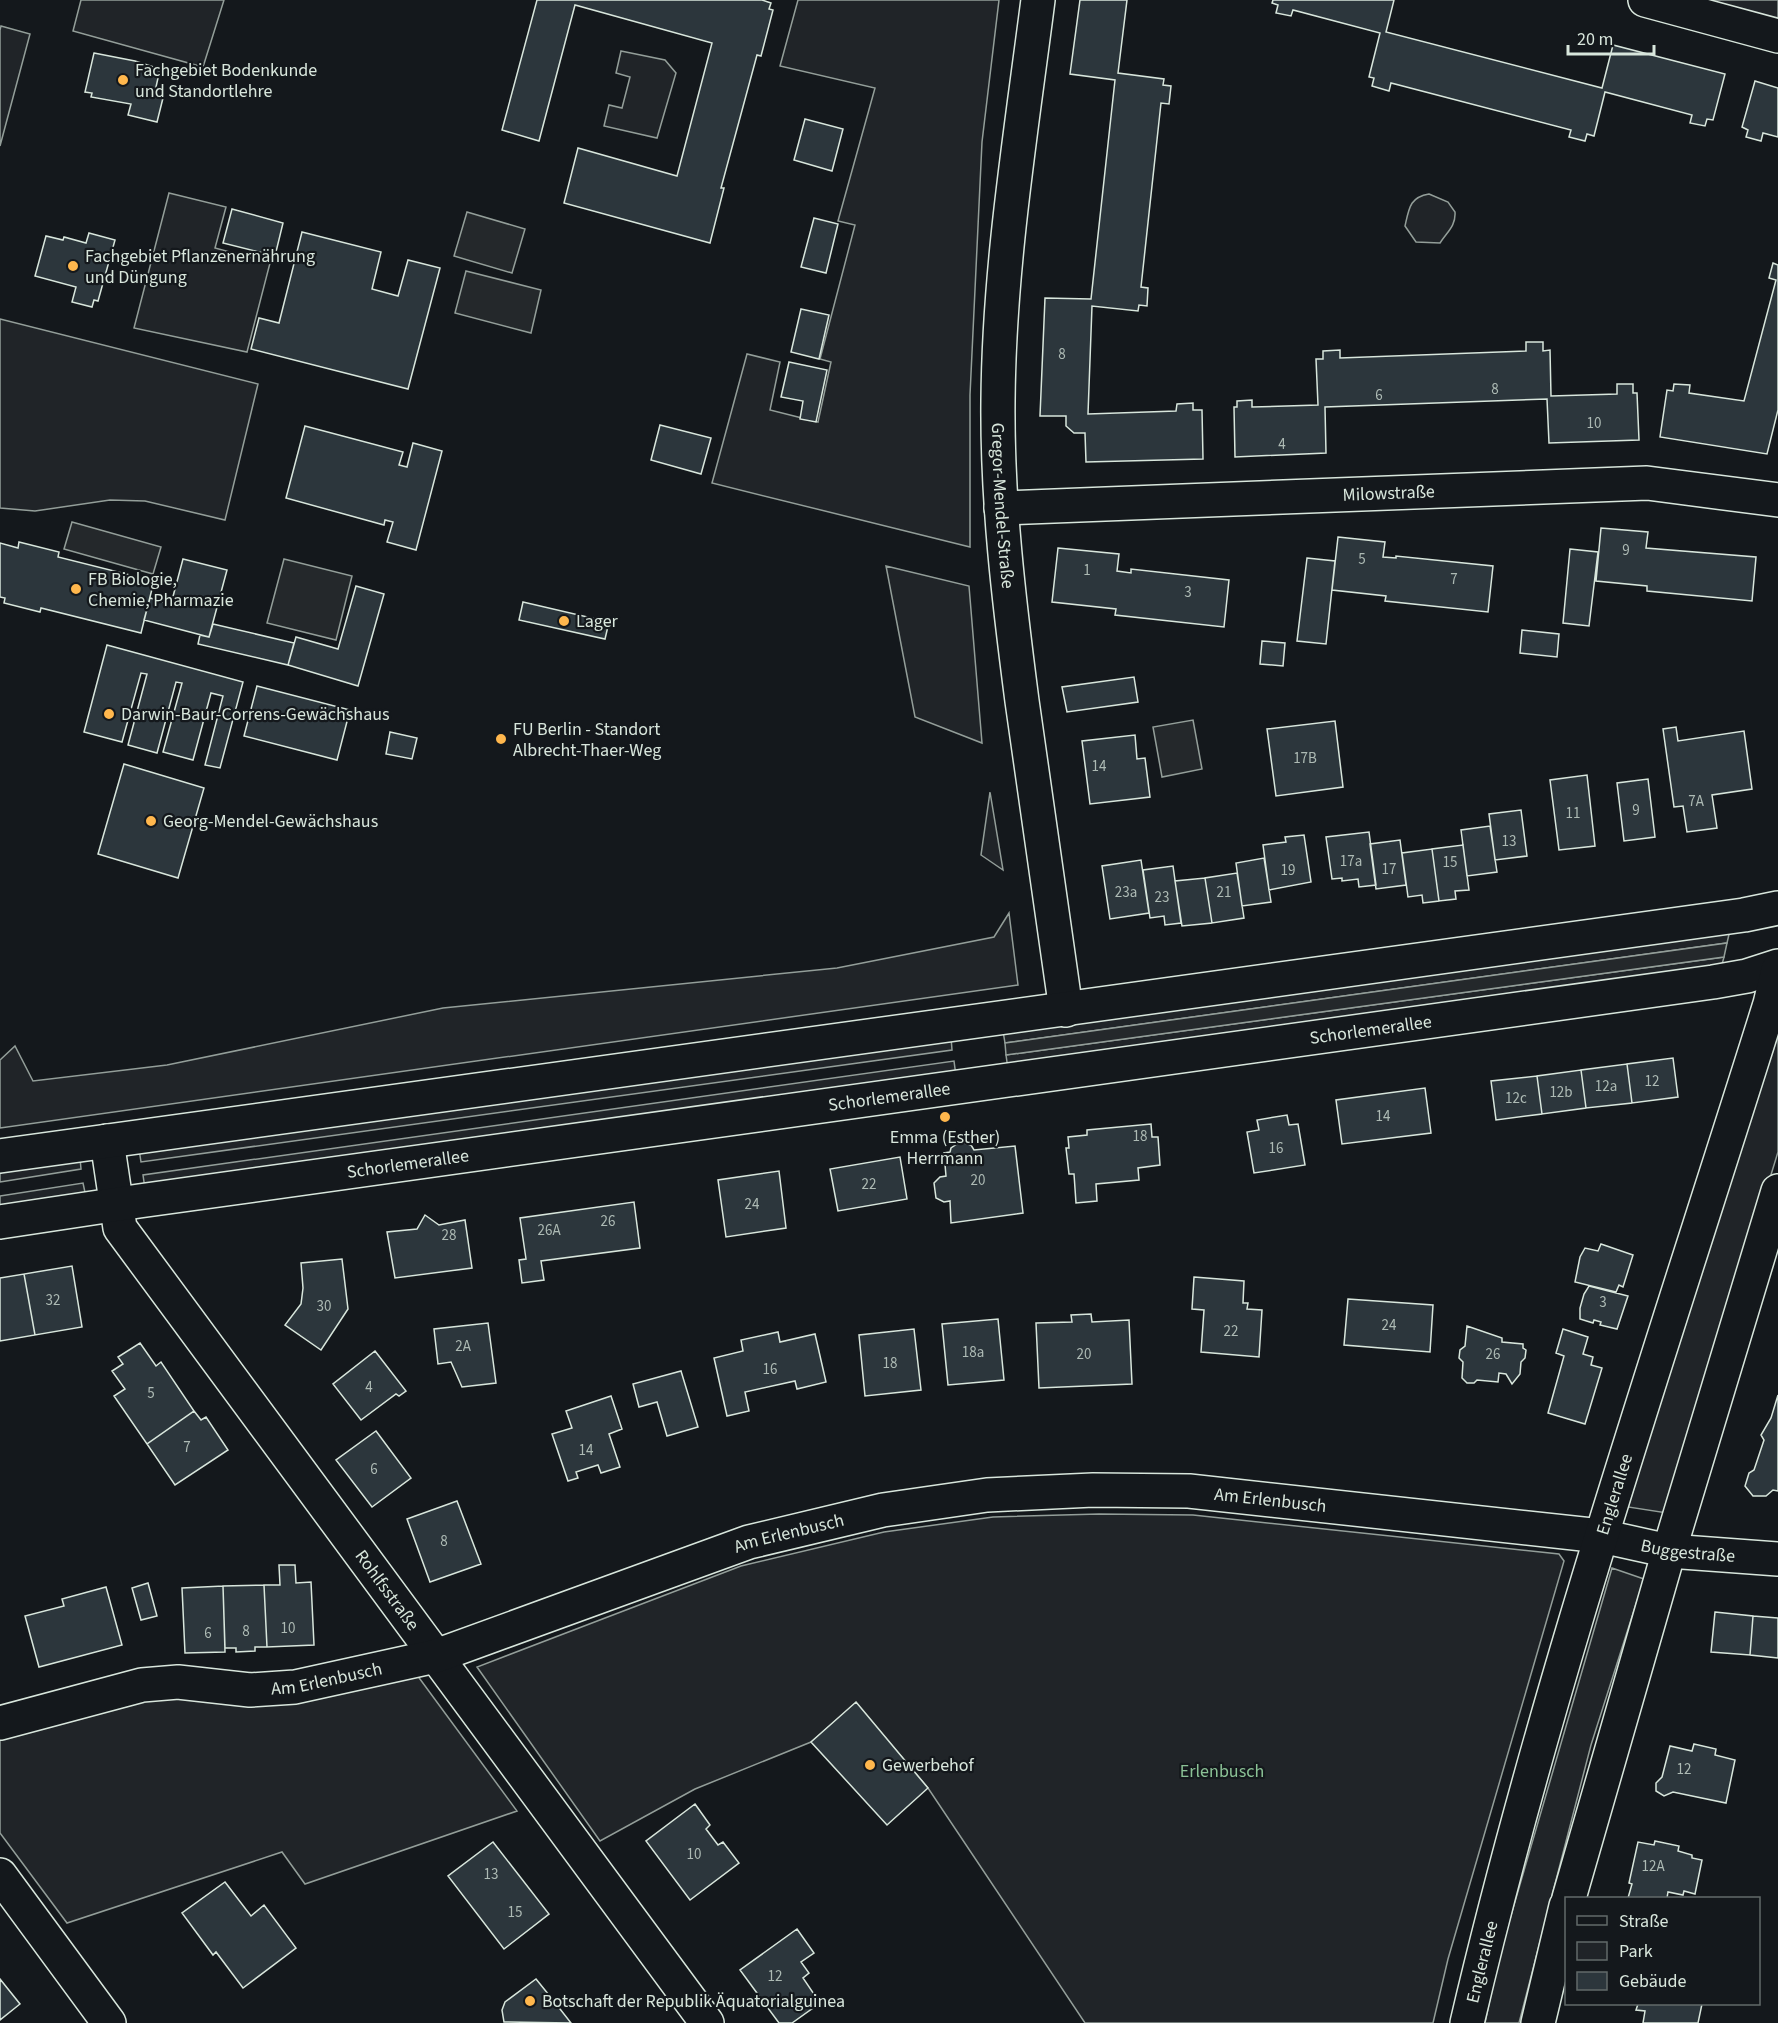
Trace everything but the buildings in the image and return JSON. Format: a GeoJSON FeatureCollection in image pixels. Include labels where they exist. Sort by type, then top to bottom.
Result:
{"type":"FeatureCollection","features":[{"type":"Feature","properties":{"kind":"street","name":"Gregor-Mendel-Straße"},"geometry":{"type":"LineString","coordinates":[[1038,0],[1004,275],[998,402],[1001,508],[1010,609],[1066,1010]]}},
{"type":"Feature","properties":{"kind":"street"},"geometry":{"type":"LineString","coordinates":[[1645,0],[1778,36]]}},
{"type":"Feature","properties":{"kind":"street","name":"Milowstraße"},"geometry":{"type":"LineString","coordinates":[[1001,508],[1647,483],[1778,500]]}},
{"type":"Feature","properties":{"kind":"street"},"geometry":{"type":"LineString","coordinates":[[0,1156],[1066,1010],[1744,915],[1778,908]]}},
{"type":"Feature","properties":{"kind":"street","name":"Schorlemerallee"},"geometry":{"type":"LineString","coordinates":[[0,1222],[1728,980],[1778,968]]}},
{"type":"Feature","properties":{"kind":"street","name":"Englerallee"},"geometry":{"type":"LineString","coordinates":[[1467,2023],[1495,1905],[1601,1536],[1770,1004],[1778,968]]}},
{"type":"Feature","properties":{"kind":"street","name":"Rohlfsstraße"},"geometry":{"type":"LineString","coordinates":[[107,1141],[120,1228],[707,2023]]}},
{"type":"Feature","properties":{"kind":"street"},"geometry":{"type":"LineString","coordinates":[[1570,1897],[1669,1551],[1778,1191]]}},
{"type":"Feature","properties":{"kind":"street","name":"Am Erlenbusch"},"geometry":{"type":"LineString","coordinates":[[0,1724],[142,1685],[178,1682],[250,1690],[295,1686],[436,1656],[749,1542],[884,1510],[987,1495],[1093,1490],[1189,1491],[1601,1536]]}},
{"type":"Feature","properties":{"kind":"street","name":"Buggestraße"},"geometry":{"type":"LineString","coordinates":[[1601,1536],[1669,1551],[1778,1559]]}},
{"type":"Feature","properties":{"kind":"street"},"geometry":{"type":"LineString","coordinates":[[0,1875],[109,2023]]}},
{"type":"Feature","properties":{"kind":"street"},"geometry":{"type":"LineString","coordinates":[[1538,2023],[1565,1910]]}},
{"type":"Feature","properties":{"kind":"green space"},"geometry":{"type":"Polygon","coordinates":[[[81,0],[224,0],[203,67],[73,31],[81,0]]]}},
{"type":"Feature","properties":{"kind":"green space"},"geometry":{"type":"Polygon","coordinates":[[[798,0],[999,0],[982,142],[970,395],[970,547],[712,483],[747,354],[780,362],[770,410],[818,422],[831,362],[820,359],[855,225],[838,221],[875,88],[780,66],[798,0]]]}},
{"type":"Feature","properties":{"kind":"green space"},"geometry":{"type":"Polygon","coordinates":[[[1698,0],[1778,0],[1778,21],[1698,0]]]}},
{"type":"Feature","properties":{"kind":"green space"},"geometry":{"type":"Polygon","coordinates":[[[1,26],[30,34],[0,146],[0,30],[1,26]]]}},
{"type":"Feature","properties":{"kind":"green space"},"geometry":{"type":"Polygon","coordinates":[[[621,51],[665,60],[676,73],[657,138],[604,126],[609,105],[622,108],[630,77],[616,73],[621,51]]]}},
{"type":"Feature","properties":{"kind":"green space"},"geometry":{"type":"Polygon","coordinates":[[[169,193],[226,207],[215,248],[270,263],[247,352],[134,328],[169,193]]]}},
{"type":"Feature","properties":{"kind":"green space"},"geometry":{"type":"Polygon","coordinates":[[[1429,194],[1448,202],[1455,212],[1453,225],[1440,243],[1416,242],[1405,226],[1411,204],[1423,195],[1429,194]]]}},
{"type":"Feature","properties":{"kind":"green space"},"geometry":{"type":"Polygon","coordinates":[[[0,319],[258,384],[225,520],[145,501],[110,500],[35,511],[0,508],[0,319]]]}},
{"type":"Feature","properties":{"kind":"green space"},"geometry":{"type":"Polygon","coordinates":[[[886,566],[969,586],[982,743],[915,717],[886,566]]]}},
{"type":"Feature","properties":{"kind":"green space"},"geometry":{"type":"Polygon","coordinates":[[[990,792],[1003,870],[981,855],[990,792]]]}},
{"type":"Feature","properties":{"kind":"green space"},"geometry":{"type":"Polygon","coordinates":[[[1009,913],[1018,985],[0,1128],[0,1060],[15,1046],[33,1081],[167,1065],[443,1008],[837,968],[994,937],[1009,913]]]}},
{"type":"Feature","properties":{"kind":"green space"},"geometry":{"type":"Polygon","coordinates":[[[1730,930],[1727,943],[1005,1043],[1003,1031],[1730,930]]]}},
{"type":"Feature","properties":{"kind":"green space"},"geometry":{"type":"Polygon","coordinates":[[[1724,957],[1721,968],[1008,1069],[1006,1055],[1724,957]]]}},
{"type":"Feature","properties":{"kind":"green space"},"geometry":{"type":"Polygon","coordinates":[[[1778,1019],[1778,1152],[1667,1513],[1628,1507],[1778,1019]]]}},
{"type":"Feature","properties":{"kind":"green space"},"geometry":{"type":"Polygon","coordinates":[[[951,1037],[952,1050],[141,1162],[139,1149],[951,1037]]]}},
{"type":"Feature","properties":{"kind":"green space"},"geometry":{"type":"Polygon","coordinates":[[[954,1061],[956,1076],[145,1189],[143,1175],[954,1061]]]}},
{"type":"Feature","properties":{"kind":"green space"},"geometry":{"type":"Polygon","coordinates":[[[80,1158],[81,1169],[0,1182],[0,1169],[80,1158]]]}},
{"type":"Feature","properties":{"kind":"green space"},"geometry":{"type":"Polygon","coordinates":[[[83,1183],[86,1197],[0,1209],[0,1196],[83,1183]]]}},
{"type":"Feature","properties":{"kind":"green space","name":"Erlenbusch"},"geometry":{"type":"Polygon","coordinates":[[[1099,1514],[1193,1515],[1559,1554],[1564,1561],[1448,1959],[1433,2023],[1085,2023],[928,1788],[856,1703],[811,1742],[695,1789],[600,1841],[477,1667],[741,1566],[884,1532],[993,1517],[1099,1514]]]}},
{"type":"Feature","properties":{"kind":"green space"},"geometry":{"type":"Polygon","coordinates":[[[1612,1568],[1644,1579],[1591,1745],[1519,2023],[1485,2023],[1498,1960],[1612,1568]]]}},
{"type":"Feature","properties":{"kind":"green space"},"geometry":{"type":"Polygon","coordinates":[[[417,1675],[517,1811],[305,1884],[282,1852],[67,1923],[0,1833],[0,1738],[157,1696],[417,1675]]]}},
{"type":"Feature","properties":{"kind":"shaded area"},"geometry":{"type":"Polygon","coordinates":[[[467,212],[525,229],[512,273],[454,256],[467,212]]]}},
{"type":"Feature","properties":{"kind":"shaded area"},"geometry":{"type":"Polygon","coordinates":[[[466,271],[541,290],[531,333],[455,313],[466,271]]]}},
{"type":"Feature","properties":{"kind":"shaded area"},"geometry":{"type":"Polygon","coordinates":[[[72,522],[161,547],[153,574],[64,549],[72,522]]]}},
{"type":"Feature","properties":{"kind":"shaded area"},"geometry":{"type":"Polygon","coordinates":[[[284,559],[352,576],[336,640],[267,623],[284,559]]]}},
{"type":"Feature","properties":{"kind":"shaded area"},"geometry":{"type":"Polygon","coordinates":[[[1193,720],[1202,769],[1162,777],[1153,727],[1193,720]]]}},
{"type":"Feature","properties":{"kind":"shaded area"},"geometry":{"type":"Polygon","coordinates":[[[1727,943],[1724,957],[1006,1055],[1005,1043],[1727,943]]]}},
{"type":"Feature","properties":{"kind":"place","name":"Fachgebiet Bodenkunde und Standortlehre"},"geometry":{"type":"Point","coordinates":[123,80]}},
{"type":"Feature","properties":{"kind":"place","name":"Fachgebiet Pflanzenernährung und Düngung"},"geometry":{"type":"Point","coordinates":[73,266]}},
{"type":"Feature","properties":{"kind":"place","name":"FB Biologie, Chemie, Pharmazie"},"geometry":{"type":"Point","coordinates":[76,589]}},
{"type":"Feature","properties":{"kind":"place","name":"Lager"},"geometry":{"type":"Point","coordinates":[564,621]}},
{"type":"Feature","properties":{"kind":"place","name":"Darwin-Baur-Correns-Gewächshaus"},"geometry":{"type":"Point","coordinates":[109,714]}},
{"type":"Feature","properties":{"kind":"place","name":"FU Berlin - Standort Albrecht-Thaer-Weg"},"geometry":{"type":"Point","coordinates":[501,739]}},
{"type":"Feature","properties":{"kind":"place","name":"Georg-Mendel-Gewächshaus"},"geometry":{"type":"Point","coordinates":[151,821]}},
{"type":"Feature","properties":{"kind":"place","name":"Emma (Esther) Herrmann"},"geometry":{"type":"Point","coordinates":[945,1117]}},
{"type":"Feature","properties":{"kind":"place","name":"Gewerbehof"},"geometry":{"type":"Point","coordinates":[870,1765]}},
{"type":"Feature","properties":{"kind":"place","name":"Botschaft der Republik Äquatorialguinea"},"geometry":{"type":"Point","coordinates":[530,2001]}}]}
